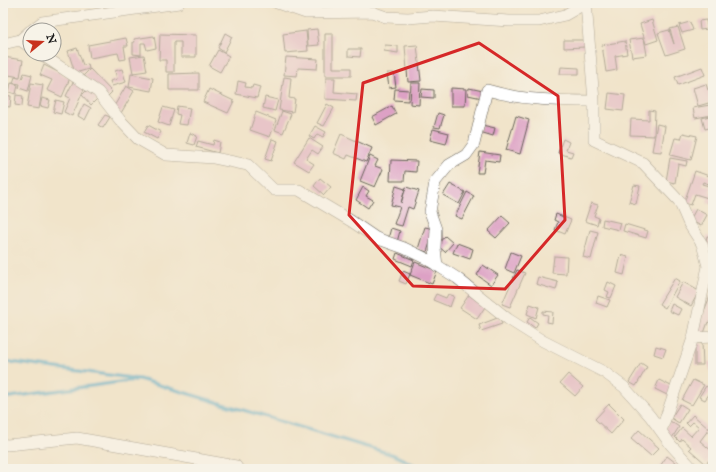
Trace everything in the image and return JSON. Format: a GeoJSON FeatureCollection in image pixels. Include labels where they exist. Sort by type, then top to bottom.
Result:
{"type":"FeatureCollection","features":[{"type":"Feature","properties":{"kind":"street"},"geometry":{"type":"LineString","coordinates":[[42,22],[179,3]]}},
{"type":"Feature","properties":{"kind":"street"},"geometry":{"type":"LineString","coordinates":[[277,3],[306,13],[372,12],[386,17],[408,18],[433,16],[509,21],[539,20],[565,15],[586,3],[594,101],[594,140],[644,163],[679,201],[702,244],[708,266],[693,338],[661,431]]}},
{"type":"Feature","properties":{"kind":"street"},"geometry":{"type":"LineString","coordinates":[[3,44],[20,40]]}},
{"type":"Feature","properties":{"kind":"street"},"geometry":{"type":"LineString","coordinates":[[53,62],[98,92],[120,120],[138,139],[166,155],[214,158],[248,165],[274,190],[299,190],[351,221],[376,238],[404,248],[427,259],[457,278],[508,319],[543,341],[604,372],[624,387],[650,416],[671,445],[692,469]]}},
{"type":"Feature","properties":{"kind":"street"},"geometry":{"type":"LineString","coordinates":[[437,266],[435,248],[436,229],[430,212],[435,182],[449,165],[466,155],[474,144],[487,90],[560,101],[594,101]]}},
{"type":"Feature","properties":{"kind":"street"},"geometry":{"type":"LineString","coordinates":[[693,338],[713,337]]}},
{"type":"Feature","properties":{"kind":"street"},"geometry":{"type":"LineString","coordinates":[[3,444],[7,445],[77,438],[236,466],[238,469]]}},
{"type":"Feature","properties":{"kind":"highlighted area"},"geometry":{"type":"Polygon","coordinates":[[[479,43],[558,96],[565,220],[505,289],[413,286],[349,215],[363,83],[479,43]]]}},
{"type":"Feature","properties":{"kind":"building"},"geometry":{"type":"Polygon","coordinates":[[[652,20],[658,40],[646,44],[640,24],[652,20]]]}},
{"type":"Feature","properties":{"kind":"building"},"geometry":{"type":"Polygon","coordinates":[[[706,20],[708,29],[700,30],[699,21],[706,20]]]}},
{"type":"Feature","properties":{"kind":"building"},"geometry":{"type":"Polygon","coordinates":[[[690,22],[693,30],[682,33],[679,25],[690,22]]]}},
{"type":"Feature","properties":{"kind":"building"},"geometry":{"type":"Polygon","coordinates":[[[678,27],[685,49],[666,55],[658,33],[669,30],[674,44],[670,29],[678,27]]]}},
{"type":"Feature","properties":{"kind":"building"},"geometry":{"type":"Polygon","coordinates":[[[317,29],[319,45],[308,46],[307,30],[317,29]]]}},
{"type":"Feature","properties":{"kind":"building"},"geometry":{"type":"Polygon","coordinates":[[[306,31],[308,51],[285,53],[283,34],[306,31]]]}},
{"type":"Feature","properties":{"kind":"building"},"geometry":{"type":"Polygon","coordinates":[[[225,33],[232,37],[224,52],[218,48],[225,33]]]}},
{"type":"Feature","properties":{"kind":"building"},"geometry":{"type":"Polygon","coordinates":[[[160,34],[196,35],[196,57],[181,57],[181,42],[174,42],[174,72],[166,72],[166,60],[159,60],[160,34]]]}},
{"type":"Feature","properties":{"kind":"building"},"geometry":{"type":"Polygon","coordinates":[[[325,34],[333,34],[333,68],[351,68],[351,76],[325,76],[325,34]]]}},
{"type":"Feature","properties":{"kind":"building"},"geometry":{"type":"Polygon","coordinates":[[[154,36],[156,48],[147,50],[145,43],[141,43],[141,55],[133,54],[134,39],[154,36]]]}},
{"type":"Feature","properties":{"kind":"building"},"geometry":{"type":"Polygon","coordinates":[[[126,38],[128,46],[124,46],[126,59],[120,60],[118,53],[90,58],[88,45],[126,38]]]}},
{"type":"Feature","properties":{"kind":"building"},"geometry":{"type":"Polygon","coordinates":[[[644,38],[647,55],[632,57],[629,40],[644,38]]]}},
{"type":"Feature","properties":{"kind":"building"},"geometry":{"type":"Polygon","coordinates":[[[564,40],[585,40],[585,47],[564,48],[564,40]]]}},
{"type":"Feature","properties":{"kind":"building"},"geometry":{"type":"Polygon","coordinates":[[[625,41],[627,54],[615,56],[617,70],[606,72],[602,45],[625,41]]]}},
{"type":"Feature","properties":{"kind":"building"},"geometry":{"type":"Polygon","coordinates":[[[385,45],[398,46],[398,53],[384,51],[385,45]]]}},
{"type":"Feature","properties":{"kind":"building"},"geometry":{"type":"Polygon","coordinates":[[[417,45],[421,81],[408,82],[405,46],[417,45]]]}},
{"type":"Feature","properties":{"kind":"building"},"geometry":{"type":"Polygon","coordinates":[[[77,48],[83,65],[88,64],[89,69],[75,73],[68,51],[77,48]]]}},
{"type":"Feature","properties":{"kind":"building"},"geometry":{"type":"Polygon","coordinates":[[[348,49],[361,49],[360,57],[348,56],[348,49]]]}},
{"type":"Feature","properties":{"kind":"building"},"geometry":{"type":"Polygon","coordinates":[[[218,50],[229,56],[220,72],[209,66],[218,50]]]}},
{"type":"Feature","properties":{"kind":"building"},"geometry":{"type":"Polygon","coordinates":[[[144,55],[147,71],[133,73],[130,57],[144,55]]]}},
{"type":"Feature","properties":{"kind":"building"},"geometry":{"type":"Polygon","coordinates":[[[3,57],[22,60],[20,77],[3,74],[3,57]]]}},
{"type":"Feature","properties":{"kind":"building"},"geometry":{"type":"Polygon","coordinates":[[[286,57],[318,59],[317,69],[298,68],[297,76],[284,75],[286,57]]]}},
{"type":"Feature","properties":{"kind":"building"},"geometry":{"type":"Polygon","coordinates":[[[44,65],[70,78],[62,97],[47,90],[52,80],[40,75],[44,65]]]}},
{"type":"Feature","properties":{"kind":"building"},"geometry":{"type":"Polygon","coordinates":[[[561,67],[579,68],[579,74],[560,74],[561,67]]]}},
{"type":"Feature","properties":{"kind":"building"},"geometry":{"type":"Polygon","coordinates":[[[702,67],[705,75],[678,85],[675,77],[702,67]]]}},
{"type":"Feature","properties":{"kind":"building"},"geometry":{"type":"Polygon","coordinates":[[[90,69],[112,92],[106,98],[84,75],[90,69]]]}},
{"type":"Feature","properties":{"kind":"building"},"geometry":{"type":"Polygon","coordinates":[[[122,69],[126,82],[112,86],[110,81],[117,79],[115,71],[122,69]]]}},
{"type":"Feature","properties":{"kind":"building"},"geometry":{"type":"Polygon","coordinates":[[[24,73],[32,75],[28,91],[19,88],[20,84],[13,83],[15,77],[22,79],[24,73]]]}},
{"type":"Feature","properties":{"kind":"building"},"geometry":{"type":"Polygon","coordinates":[[[199,73],[199,90],[169,90],[169,74],[199,73]]]}},
{"type":"Feature","properties":{"kind":"building"},"geometry":{"type":"Polygon","coordinates":[[[387,73],[394,73],[396,87],[389,88],[387,73]]]}},
{"type":"Feature","properties":{"kind":"building"},"geometry":{"type":"Polygon","coordinates":[[[131,74],[153,78],[151,91],[129,87],[131,74]]]}},
{"type":"Feature","properties":{"kind":"building"},"geometry":{"type":"Polygon","coordinates":[[[284,77],[291,78],[289,98],[295,99],[293,112],[279,110],[284,77]]]}},
{"type":"Feature","properties":{"kind":"building"},"geometry":{"type":"Polygon","coordinates":[[[326,78],[335,78],[334,92],[357,94],[356,101],[325,99],[326,78]]]}},
{"type":"Feature","properties":{"kind":"building"},"geometry":{"type":"Polygon","coordinates":[[[238,81],[246,83],[245,87],[252,88],[253,85],[260,87],[257,98],[236,94],[238,81]]]}},
{"type":"Feature","properties":{"kind":"building"},"geometry":{"type":"Polygon","coordinates":[[[3,82],[8,83],[6,94],[3,94],[3,82]]]}},
{"type":"Feature","properties":{"kind":"building"},"geometry":{"type":"Polygon","coordinates":[[[73,82],[85,87],[72,116],[64,112],[70,98],[66,96],[73,82]]]}},
{"type":"Feature","properties":{"kind":"building"},"geometry":{"type":"Polygon","coordinates":[[[11,83],[18,85],[16,94],[9,92],[11,83]]]}},
{"type":"Feature","properties":{"kind":"building"},"geometry":{"type":"Polygon","coordinates":[[[31,83],[43,85],[39,109],[27,107],[31,83]]]}},
{"type":"Feature","properties":{"kind":"building"},"geometry":{"type":"Polygon","coordinates":[[[411,83],[420,83],[419,105],[410,104],[411,83]]]}},
{"type":"Feature","properties":{"kind":"building"},"geometry":{"type":"Polygon","coordinates":[[[706,84],[708,90],[713,88],[713,105],[712,102],[698,106],[693,88],[706,84]]]}},
{"type":"Feature","properties":{"kind":"building"},"geometry":{"type":"Polygon","coordinates":[[[126,86],[134,91],[121,113],[113,108],[126,86]]]}},
{"type":"Feature","properties":{"kind":"building"},"geometry":{"type":"Polygon","coordinates":[[[451,88],[466,89],[465,106],[451,106],[451,88]]]}},
{"type":"Feature","properties":{"kind":"building"},"geometry":{"type":"Polygon","coordinates":[[[469,88],[483,91],[482,98],[468,95],[469,88]]]}},
{"type":"Feature","properties":{"kind":"building"},"geometry":{"type":"Polygon","coordinates":[[[88,89],[97,99],[91,105],[82,95],[88,89]]]}},
{"type":"Feature","properties":{"kind":"building"},"geometry":{"type":"Polygon","coordinates":[[[209,89],[234,101],[228,113],[203,102],[209,89]]]}},
{"type":"Feature","properties":{"kind":"building"},"geometry":{"type":"Polygon","coordinates":[[[395,89],[409,90],[408,101],[394,100],[395,89]]]}},
{"type":"Feature","properties":{"kind":"building"},"geometry":{"type":"Polygon","coordinates":[[[422,89],[434,90],[434,98],[421,97],[422,89]]]}},
{"type":"Feature","properties":{"kind":"building"},"geometry":{"type":"Polygon","coordinates":[[[609,93],[625,95],[623,111],[607,109],[609,93]]]}},
{"type":"Feature","properties":{"kind":"building"},"geometry":{"type":"Polygon","coordinates":[[[3,95],[11,96],[10,107],[3,106],[3,95]]]}},
{"type":"Feature","properties":{"kind":"building"},"geometry":{"type":"Polygon","coordinates":[[[16,95],[23,96],[22,106],[15,105],[16,95]]]}},
{"type":"Feature","properties":{"kind":"building"},"geometry":{"type":"Polygon","coordinates":[[[265,97],[278,100],[275,111],[263,108],[265,97]]]}},
{"type":"Feature","properties":{"kind":"building"},"geometry":{"type":"Polygon","coordinates":[[[42,98],[50,100],[48,108],[40,106],[42,98]]]}},
{"type":"Feature","properties":{"kind":"building"},"geometry":{"type":"Polygon","coordinates":[[[56,100],[64,102],[61,114],[53,112],[56,100]]]}},
{"type":"Feature","properties":{"kind":"building"},"geometry":{"type":"Polygon","coordinates":[[[84,104],[91,108],[85,120],[78,116],[84,104]]]}},
{"type":"Feature","properties":{"kind":"building"},"geometry":{"type":"Polygon","coordinates":[[[327,104],[334,108],[324,126],[317,123],[327,104]]]}},
{"type":"Feature","properties":{"kind":"building"},"geometry":{"type":"Polygon","coordinates":[[[710,105],[712,115],[695,118],[693,108],[710,105]]]}},
{"type":"Feature","properties":{"kind":"building"},"geometry":{"type":"Polygon","coordinates":[[[177,106],[190,108],[187,125],[178,124],[180,115],[176,114],[177,106]]]}},
{"type":"Feature","properties":{"kind":"building"},"geometry":{"type":"Polygon","coordinates":[[[392,106],[396,114],[376,125],[372,117],[392,106]]]}},
{"type":"Feature","properties":{"kind":"building"},"geometry":{"type":"Polygon","coordinates":[[[163,107],[174,110],[169,126],[158,122],[163,107]]]}},
{"type":"Feature","properties":{"kind":"building"},"geometry":{"type":"Polygon","coordinates":[[[649,110],[655,111],[654,136],[630,135],[631,119],[649,120],[649,110]]]}},
{"type":"Feature","properties":{"kind":"building"},"geometry":{"type":"Polygon","coordinates":[[[282,111],[291,114],[283,133],[275,130],[282,111]]]}},
{"type":"Feature","properties":{"kind":"building"},"geometry":{"type":"Polygon","coordinates":[[[256,112],[276,120],[270,137],[250,130],[256,112]]]}},
{"type":"Feature","properties":{"kind":"building"},"geometry":{"type":"Polygon","coordinates":[[[438,113],[444,115],[440,128],[434,127],[438,113]]]}},
{"type":"Feature","properties":{"kind":"building"},"geometry":{"type":"Polygon","coordinates":[[[105,115],[110,117],[103,128],[98,125],[105,115]]]}},
{"type":"Feature","properties":{"kind":"building"},"geometry":{"type":"Polygon","coordinates":[[[713,115],[713,127],[705,129],[702,118],[713,115]]]}},
{"type":"Feature","properties":{"kind":"building"},"geometry":{"type":"Polygon","coordinates":[[[516,116],[529,120],[520,154],[506,150],[516,116]]]}},
{"type":"Feature","properties":{"kind":"building"},"geometry":{"type":"Polygon","coordinates":[[[657,124],[665,126],[661,152],[652,151],[657,124]]]}},
{"type":"Feature","properties":{"kind":"building"},"geometry":{"type":"Polygon","coordinates":[[[148,125],[161,132],[157,139],[144,132],[148,125]]]}},
{"type":"Feature","properties":{"kind":"building"},"geometry":{"type":"Polygon","coordinates":[[[482,125],[495,128],[493,136],[480,132],[482,125]]]}},
{"type":"Feature","properties":{"kind":"building"},"geometry":{"type":"Polygon","coordinates":[[[315,126],[326,132],[323,137],[317,134],[314,139],[309,136],[315,126]]]}},
{"type":"Feature","properties":{"kind":"building"},"geometry":{"type":"Polygon","coordinates":[[[433,129],[449,133],[446,144],[430,140],[433,129]]]}},
{"type":"Feature","properties":{"kind":"building"},"geometry":{"type":"Polygon","coordinates":[[[190,133],[197,136],[194,145],[187,143],[190,133]]]}},
{"type":"Feature","properties":{"kind":"building"},"geometry":{"type":"Polygon","coordinates":[[[683,133],[697,136],[691,160],[670,155],[675,138],[681,139],[683,133]]]}},
{"type":"Feature","properties":{"kind":"building"},"geometry":{"type":"Polygon","coordinates":[[[341,134],[372,148],[366,162],[348,155],[346,159],[333,153],[341,134]]]}},
{"type":"Feature","properties":{"kind":"building"},"geometry":{"type":"Polygon","coordinates":[[[309,138],[323,147],[318,154],[312,150],[306,159],[314,164],[309,171],[294,162],[309,138]]]}},
{"type":"Feature","properties":{"kind":"building"},"geometry":{"type":"Polygon","coordinates":[[[272,139],[278,141],[271,161],[265,159],[272,139]]]}},
{"type":"Feature","properties":{"kind":"building"},"geometry":{"type":"Polygon","coordinates":[[[563,139],[569,142],[566,150],[573,152],[571,157],[558,153],[563,139]]]}},
{"type":"Feature","properties":{"kind":"building"},"geometry":{"type":"Polygon","coordinates":[[[214,140],[220,142],[218,153],[196,147],[198,141],[213,145],[214,140]]]}},
{"type":"Feature","properties":{"kind":"building"},"geometry":{"type":"Polygon","coordinates":[[[480,152],[500,155],[499,162],[485,160],[483,173],[477,173],[480,152]]]}},
{"type":"Feature","properties":{"kind":"building"},"geometry":{"type":"Polygon","coordinates":[[[370,156],[378,160],[375,166],[383,169],[375,187],[360,181],[370,156]]]}},
{"type":"Feature","properties":{"kind":"building"},"geometry":{"type":"Polygon","coordinates":[[[670,158],[687,161],[686,166],[678,164],[675,183],[666,181],[670,158]]]}},
{"type":"Feature","properties":{"kind":"building"},"geometry":{"type":"Polygon","coordinates":[[[391,160],[417,161],[416,172],[405,171],[404,181],[390,181],[391,160]]]}},
{"type":"Feature","properties":{"kind":"building"},"geometry":{"type":"Polygon","coordinates":[[[695,171],[712,177],[709,184],[703,182],[702,184],[712,187],[710,192],[713,193],[713,205],[707,203],[708,198],[695,194],[691,205],[684,203],[695,171]]]}},
{"type":"Feature","properties":{"kind":"building"},"geometry":{"type":"Polygon","coordinates":[[[320,178],[331,187],[324,195],[314,186],[320,178]]]}},
{"type":"Feature","properties":{"kind":"building"},"geometry":{"type":"Polygon","coordinates":[[[450,184],[465,192],[459,204],[443,195],[450,184]]]}},
{"type":"Feature","properties":{"kind":"building"},"geometry":{"type":"Polygon","coordinates":[[[634,185],[640,186],[636,204],[629,202],[634,185]]]}},
{"type":"Feature","properties":{"kind":"building"},"geometry":{"type":"Polygon","coordinates":[[[396,186],[405,189],[401,203],[406,187],[419,191],[413,209],[408,207],[402,226],[394,224],[400,207],[391,205],[396,186]]]}},
{"type":"Feature","properties":{"kind":"building"},"geometry":{"type":"Polygon","coordinates":[[[363,187],[369,191],[366,196],[373,200],[368,208],[356,200],[363,187]]]}},
{"type":"Feature","properties":{"kind":"building"},"geometry":{"type":"Polygon","coordinates":[[[467,192],[474,196],[462,219],[455,216],[467,192]]]}},
{"type":"Feature","properties":{"kind":"building"},"geometry":{"type":"Polygon","coordinates":[[[591,203],[598,205],[594,216],[599,218],[597,225],[585,221],[591,203]]]}},
{"type":"Feature","properties":{"kind":"building"},"geometry":{"type":"Polygon","coordinates":[[[696,209],[707,215],[701,226],[690,220],[696,209]]]}},
{"type":"Feature","properties":{"kind":"building"},"geometry":{"type":"Polygon","coordinates":[[[556,214],[571,220],[565,234],[555,230],[558,222],[554,220],[556,214]]]}},
{"type":"Feature","properties":{"kind":"building"},"geometry":{"type":"Polygon","coordinates":[[[502,216],[510,223],[496,238],[488,231],[502,216]]]}},
{"type":"Feature","properties":{"kind":"building"},"geometry":{"type":"Polygon","coordinates":[[[603,219],[621,223],[619,230],[602,226],[603,219]]]}},
{"type":"Feature","properties":{"kind":"building"},"geometry":{"type":"Polygon","coordinates":[[[625,224],[648,231],[646,238],[623,231],[625,224]]]}},
{"type":"Feature","properties":{"kind":"building"},"geometry":{"type":"Polygon","coordinates":[[[425,227],[434,229],[427,252],[418,249],[425,227]]]}},
{"type":"Feature","properties":{"kind":"building"},"geometry":{"type":"Polygon","coordinates":[[[391,228],[400,231],[397,242],[388,239],[391,228]]]}},
{"type":"Feature","properties":{"kind":"building"},"geometry":{"type":"Polygon","coordinates":[[[590,230],[598,232],[591,259],[583,257],[590,230]]]}},
{"type":"Feature","properties":{"kind":"building"},"geometry":{"type":"Polygon","coordinates":[[[445,236],[453,243],[445,252],[437,245],[445,236]]]}},
{"type":"Feature","properties":{"kind":"building"},"geometry":{"type":"Polygon","coordinates":[[[707,236],[713,237],[711,254],[704,252],[707,236]]]}},
{"type":"Feature","properties":{"kind":"building"},"geometry":{"type":"Polygon","coordinates":[[[457,243],[473,249],[470,259],[453,253],[457,243]]]}},
{"type":"Feature","properties":{"kind":"building"},"geometry":{"type":"Polygon","coordinates":[[[511,252],[521,256],[514,273],[505,269],[511,252]]]}},
{"type":"Feature","properties":{"kind":"building"},"geometry":{"type":"Polygon","coordinates":[[[397,253],[414,260],[412,266],[395,259],[397,253]]]}},
{"type":"Feature","properties":{"kind":"building"},"geometry":{"type":"Polygon","coordinates":[[[621,255],[628,257],[624,275],[617,273],[621,255]]]}},
{"type":"Feature","properties":{"kind":"building"},"geometry":{"type":"Polygon","coordinates":[[[554,256],[567,257],[566,274],[552,273],[554,256]]]}},
{"type":"Feature","properties":{"kind":"building"},"geometry":{"type":"Polygon","coordinates":[[[415,262],[437,271],[432,284],[410,275],[415,262]]]}},
{"type":"Feature","properties":{"kind":"building"},"geometry":{"type":"Polygon","coordinates":[[[483,265],[498,275],[491,285],[477,275],[483,265]]]}},
{"type":"Feature","properties":{"kind":"building"},"geometry":{"type":"Polygon","coordinates":[[[517,270],[525,273],[510,307],[502,304],[517,270]]]}},
{"type":"Feature","properties":{"kind":"building"},"geometry":{"type":"Polygon","coordinates":[[[403,271],[410,274],[406,284],[399,281],[403,271]]]}},
{"type":"Feature","properties":{"kind":"building"},"geometry":{"type":"Polygon","coordinates":[[[538,277],[558,282],[556,290],[536,284],[538,277]]]}},
{"type":"Feature","properties":{"kind":"building"},"geometry":{"type":"Polygon","coordinates":[[[675,278],[680,281],[665,308],[659,304],[675,278]]]}},
{"type":"Feature","properties":{"kind":"building"},"geometry":{"type":"Polygon","coordinates":[[[608,282],[616,286],[611,298],[607,297],[609,292],[605,290],[608,282]]]}},
{"type":"Feature","properties":{"kind":"building"},"geometry":{"type":"Polygon","coordinates":[[[683,282],[699,291],[691,306],[675,297],[683,282]]]}},
{"type":"Feature","properties":{"kind":"building"},"geometry":{"type":"Polygon","coordinates":[[[436,294],[446,298],[448,294],[454,296],[450,307],[433,300],[436,294]]]}},
{"type":"Feature","properties":{"kind":"building"},"geometry":{"type":"Polygon","coordinates":[[[711,294],[713,295],[713,324],[708,322],[703,336],[695,333],[711,294]]]}},
{"type":"Feature","properties":{"kind":"building"},"geometry":{"type":"Polygon","coordinates":[[[469,295],[485,307],[477,319],[460,308],[469,295]]]}},
{"type":"Feature","properties":{"kind":"building"},"geometry":{"type":"Polygon","coordinates":[[[598,296],[610,300],[607,307],[596,303],[598,296]]]}},
{"type":"Feature","properties":{"kind":"building"},"geometry":{"type":"Polygon","coordinates":[[[530,304],[539,307],[536,318],[527,314],[530,304]]]}},
{"type":"Feature","properties":{"kind":"building"},"geometry":{"type":"Polygon","coordinates":[[[672,304],[681,309],[678,315],[669,311],[672,304]]]}},
{"type":"Feature","properties":{"kind":"building"},"geometry":{"type":"Polygon","coordinates":[[[543,311],[553,312],[552,323],[547,322],[548,315],[543,314],[543,311]]]}},
{"type":"Feature","properties":{"kind":"building"},"geometry":{"type":"Polygon","coordinates":[[[500,317],[502,324],[481,331],[479,325],[500,317]]]}},
{"type":"Feature","properties":{"kind":"building"},"geometry":{"type":"Polygon","coordinates":[[[530,317],[538,323],[535,328],[527,322],[530,317]]]}},
{"type":"Feature","properties":{"kind":"building"},"geometry":{"type":"Polygon","coordinates":[[[695,343],[702,343],[703,365],[695,365],[695,343]]]}},
{"type":"Feature","properties":{"kind":"building"},"geometry":{"type":"Polygon","coordinates":[[[656,346],[666,349],[663,357],[654,354],[656,346]]]}},
{"type":"Feature","properties":{"kind":"building"},"geometry":{"type":"Polygon","coordinates":[[[708,362],[713,362],[713,379],[708,362]]]}},
{"type":"Feature","properties":{"kind":"building"},"geometry":{"type":"Polygon","coordinates":[[[641,363],[647,367],[636,386],[629,382],[641,363]]]}},
{"type":"Feature","properties":{"kind":"building"},"geometry":{"type":"Polygon","coordinates":[[[568,374],[583,387],[575,396],[560,383],[568,374]]]}},
{"type":"Feature","properties":{"kind":"building"},"geometry":{"type":"Polygon","coordinates":[[[659,380],[673,387],[669,396],[655,389],[659,380]]]}},
{"type":"Feature","properties":{"kind":"building"},"geometry":{"type":"Polygon","coordinates":[[[693,380],[704,385],[692,405],[682,400],[693,380]]]}},
{"type":"Feature","properties":{"kind":"building"},"geometry":{"type":"Polygon","coordinates":[[[706,386],[712,390],[705,400],[699,397],[706,386]]]}},
{"type":"Feature","properties":{"kind":"building"},"geometry":{"type":"Polygon","coordinates":[[[609,404],[624,419],[611,434],[595,419],[609,404]]]}},
{"type":"Feature","properties":{"kind":"building"},"geometry":{"type":"Polygon","coordinates":[[[680,404],[688,409],[679,423],[671,418],[680,404]]]}},
{"type":"Feature","properties":{"kind":"building"},"geometry":{"type":"Polygon","coordinates":[[[693,415],[709,429],[700,441],[713,452],[713,455],[706,464],[689,449],[691,447],[682,439],[680,442],[675,437],[682,428],[691,436],[699,427],[693,422],[689,426],[686,423],[693,415]]]}},
{"type":"Feature","properties":{"kind":"building"},"geometry":{"type":"Polygon","coordinates":[[[670,421],[679,427],[672,438],[663,432],[670,421]]]}},
{"type":"Feature","properties":{"kind":"building"},"geometry":{"type":"Polygon","coordinates":[[[639,430],[659,448],[651,456],[631,439],[639,430]]]}},
{"type":"Feature","properties":{"kind":"building"},"geometry":{"type":"Polygon","coordinates":[[[667,456],[684,469],[658,469],[667,456]]]}},
{"type":"Feature","properties":{"kind":"waterway"},"geometry":{"type":"LineString","coordinates":[[3,361],[139,379],[394,455],[423,469]]}},
{"type":"Feature","properties":{"kind":"waterway"},"geometry":{"type":"LineString","coordinates":[[3,398],[135,380]]}}]}
